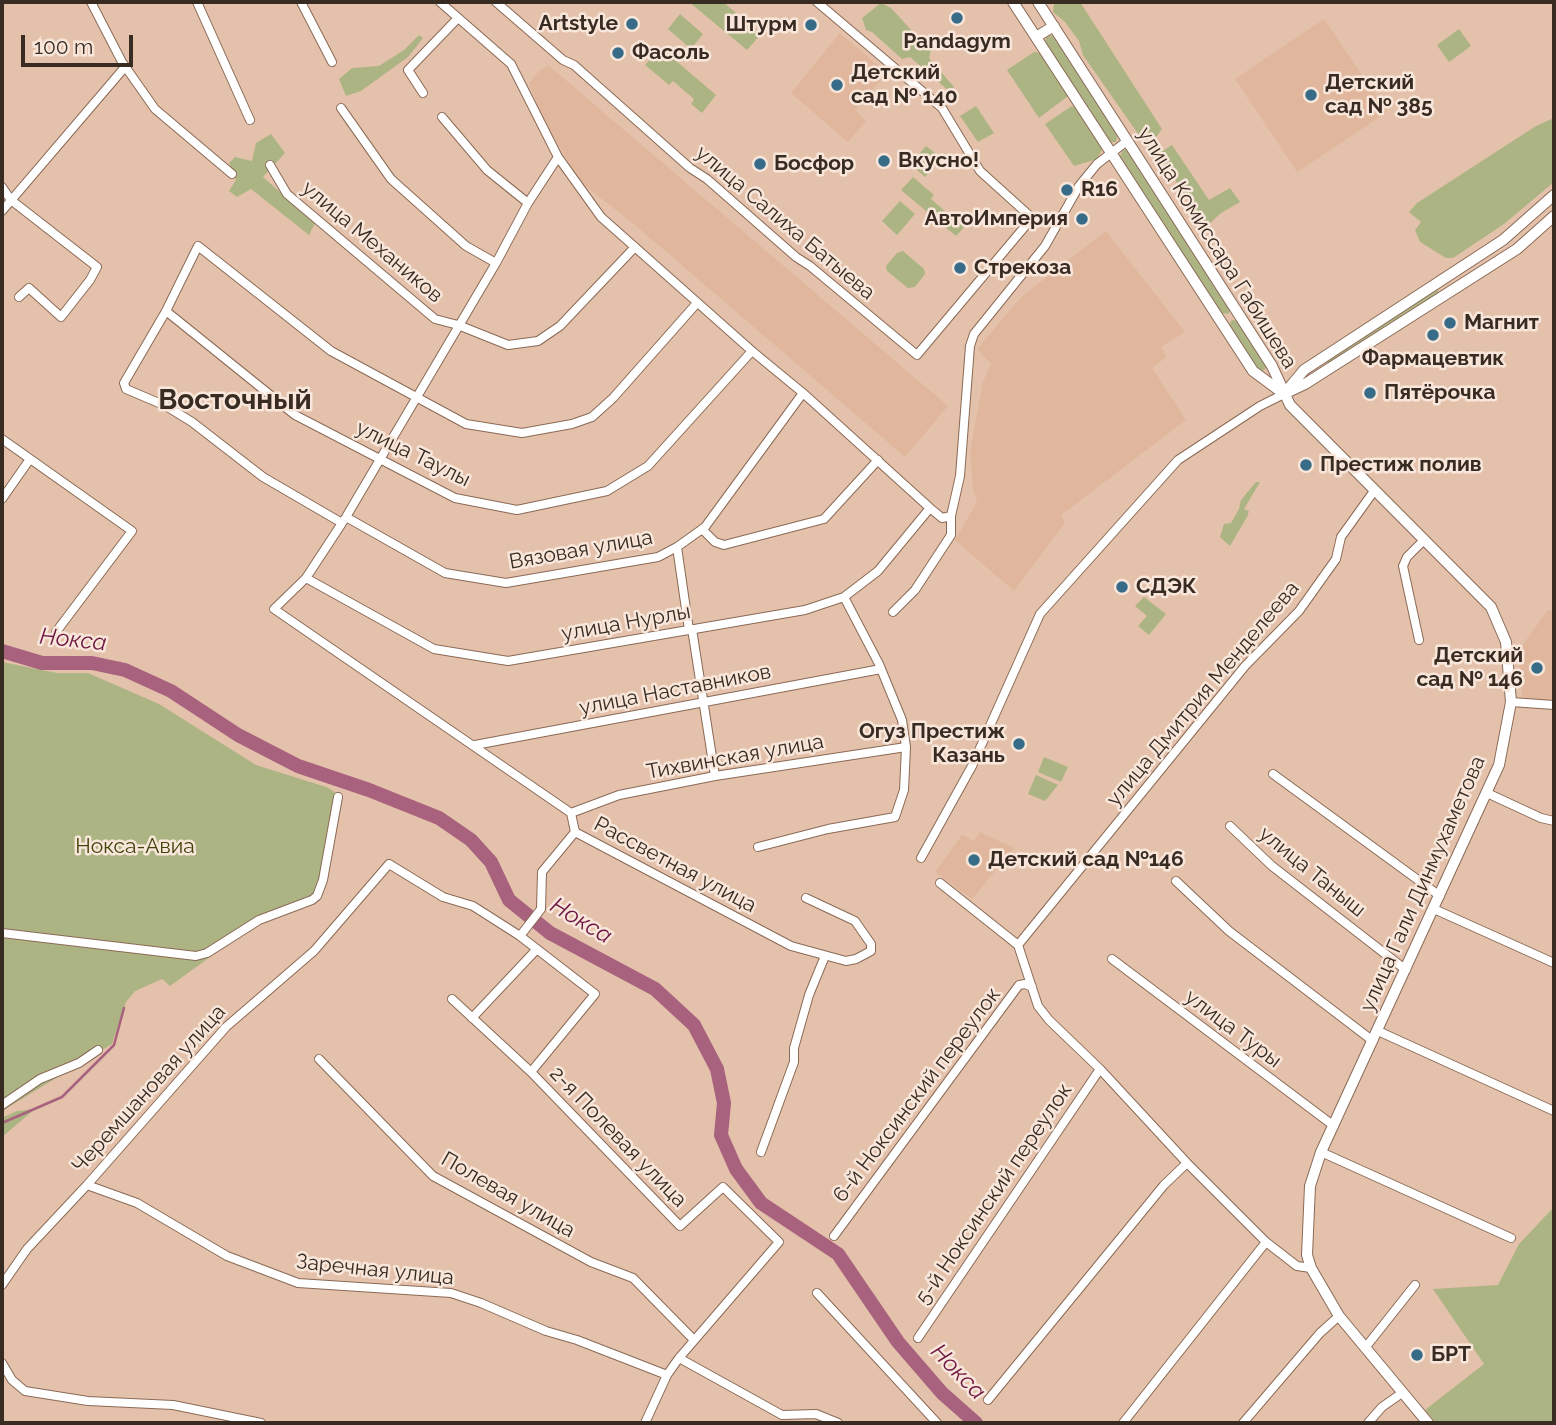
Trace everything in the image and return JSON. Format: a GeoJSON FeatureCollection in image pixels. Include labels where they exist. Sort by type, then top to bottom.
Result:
{"type":"FeatureCollection","features":[{"type":"Feature","properties":{"kind":"street"},"geometry":{"type":"LineString","coordinates":[[92,2],[125,66],[155,109],[232,174]]}},
{"type":"Feature","properties":{"kind":"street"},"geometry":{"type":"LineString","coordinates":[[197,2],[250,120]]}},
{"type":"Feature","properties":{"kind":"street"},"geometry":{"type":"LineString","coordinates":[[301,2],[332,62]]}},
{"type":"Feature","properties":{"kind":"street"},"geometry":{"type":"LineString","coordinates":[[440,2],[511,64],[558,157],[601,217],[930,508],[942,518],[951,516]]}},
{"type":"Feature","properties":{"kind":"street","name":"улица Салиха Батыева"},"geometry":{"type":"LineString","coordinates":[[496,2],[563,60],[574,65],[692,170],[708,178],[796,257],[916,355],[1032,218]]}},
{"type":"Feature","properties":{"kind":"street"},"geometry":{"type":"LineString","coordinates":[[817,2],[942,108],[980,171],[1032,218],[1059,222]]}},
{"type":"Feature","properties":{"kind":"street","name":"улица Комиссара Габишева"},"geometry":{"type":"LineString","coordinates":[[1013,2],[1253,371],[1284,394]]}},
{"type":"Feature","properties":{"kind":"street","name":"улица Комиссара Габишева"},"geometry":{"type":"LineString","coordinates":[[1038,2],[1272,366],[1284,394]]}},
{"type":"Feature","properties":{"kind":"street"},"geometry":{"type":"LineString","coordinates":[[423,93],[408,69],[458,18]]}},
{"type":"Feature","properties":{"kind":"street"},"geometry":{"type":"LineString","coordinates":[[1036,37],[1054,26]]}},
{"type":"Feature","properties":{"kind":"street"},"geometry":{"type":"LineString","coordinates":[[2,211],[125,66]]}},
{"type":"Feature","properties":{"kind":"street"},"geometry":{"type":"LineString","coordinates":[[341,108],[391,179],[466,246],[496,263]]}},
{"type":"Feature","properties":{"kind":"street"},"geometry":{"type":"LineString","coordinates":[[442,117],[488,170],[528,203]]}},
{"type":"Feature","properties":{"kind":"street"},"geometry":{"type":"LineString","coordinates":[[893,612],[915,590],[951,535],[951,516],[960,476],[971,340],[1045,246],[1079,186],[1097,163],[1127,141]]}},
{"type":"Feature","properties":{"kind":"street"},"geometry":{"type":"LineString","coordinates":[[306,578],[381,459],[496,263],[528,203],[558,157]]}},
{"type":"Feature","properties":{"kind":"street","name":"улица Механиков"},"geometry":{"type":"LineString","coordinates":[[270,165],[287,194],[435,319],[508,345],[538,341],[560,326],[635,247]]}},
{"type":"Feature","properties":{"kind":"street"},"geometry":{"type":"LineString","coordinates":[[2,187],[11,200],[97,267],[61,317],[29,288],[19,297]]}},
{"type":"Feature","properties":{"kind":"street"},"geometry":{"type":"LineString","coordinates":[[1284,394],[1304,370],[1503,240],[1554,195]]}},
{"type":"Feature","properties":{"kind":"street"},"geometry":{"type":"LineString","coordinates":[[921,859],[975,759],[1040,614],[1178,460],[1260,406],[1305,384],[1517,249],[1554,216]]}},
{"type":"Feature","properties":{"kind":"street"},"geometry":{"type":"LineString","coordinates":[[166,311],[198,246],[331,351],[466,424],[522,433],[572,424],[592,417],[613,398],[697,303]]}},
{"type":"Feature","properties":{"kind":"street"},"geometry":{"type":"LineString","coordinates":[[1438,283],[1445,293]]}},
{"type":"Feature","properties":{"kind":"street","name":"Вязовая улица"},"geometry":{"type":"LineString","coordinates":[[166,311],[124,383],[126,389],[166,406],[192,422],[262,477],[445,573],[506,583],[658,557],[677,547],[702,529],[803,393]]}},
{"type":"Feature","properties":{"kind":"street","name":"улица Таулы"},"geometry":{"type":"LineString","coordinates":[[166,311],[295,415],[455,498],[517,510],[607,491],[648,466],[751,351]]}},
{"type":"Feature","properties":{"kind":"street"},"geometry":{"type":"LineString","coordinates":[[1223,325],[1238,314]]}},
{"type":"Feature","properties":{"kind":"street","name":"улица Гали Динмухаметова"},"geometry":{"type":"LineString","coordinates":[[1284,394],[1290,405],[1491,607],[1506,642],[1511,702],[1499,765],[1321,1152],[1310,1186],[1307,1245],[1311,1268],[1339,1316],[1428,1423]]}},
{"type":"Feature","properties":{"kind":"street"},"geometry":{"type":"LineString","coordinates":[[2,439],[132,531],[56,632]]}},
{"type":"Feature","properties":{"kind":"street"},"geometry":{"type":"LineString","coordinates":[[2,499],[30,459]]}},
{"type":"Feature","properties":{"kind":"street"},"geometry":{"type":"LineString","coordinates":[[702,529],[715,542],[723,545],[824,519],[878,460]]}},
{"type":"Feature","properties":{"kind":"street","name":"улица Дмитрия Менделеева"},"geometry":{"type":"LineString","coordinates":[[1018,945],[1245,666],[1299,611],[1336,559],[1341,537],[1374,491]]}},
{"type":"Feature","properties":{"kind":"street","name":"улица Нурлы"},"geometry":{"type":"LineString","coordinates":[[306,578],[434,649],[508,661],[805,610],[844,597],[878,571],[930,508]]}},
{"type":"Feature","properties":{"kind":"street"},"geometry":{"type":"LineString","coordinates":[[1419,640],[1403,566],[1406,557],[1424,540]]}},
{"type":"Feature","properties":{"kind":"street"},"geometry":{"type":"LineString","coordinates":[[677,547],[715,776]]}},
{"type":"Feature","properties":{"kind":"street","name":"Рассветная улица"},"geometry":{"type":"LineString","coordinates":[[306,578],[274,609],[572,813],[576,832],[791,946],[846,961],[871,951],[871,944],[855,920],[806,898]]}},
{"type":"Feature","properties":{"kind":"street"},"geometry":{"type":"LineString","coordinates":[[758,847],[828,829],[895,817],[904,790],[906,747],[902,720],[881,669],[844,597]]}},
{"type":"Feature","properties":{"kind":"street","name":"улица Наставников"},"geometry":{"type":"LineString","coordinates":[[475,745],[881,669]]}},
{"type":"Feature","properties":{"kind":"street"},"geometry":{"type":"LineString","coordinates":[[1511,702],[1554,705]]}},
{"type":"Feature","properties":{"kind":"street","name":"Тихвинская улица"},"geometry":{"type":"LineString","coordinates":[[572,813],[619,795],[715,776],[906,747]]}},
{"type":"Feature","properties":{"kind":"street"},"geometry":{"type":"LineString","coordinates":[[1273,774],[1320,811],[1440,896]]}},
{"type":"Feature","properties":{"kind":"street"},"geometry":{"type":"LineString","coordinates":[[1487,793],[1541,818],[1554,821]]}},
{"type":"Feature","properties":{"kind":"street"},"geometry":{"type":"LineString","coordinates":[[2,933],[196,956],[207,953],[260,920],[312,901],[317,896],[323,880],[338,797]]}},
{"type":"Feature","properties":{"kind":"street","name":"улица Таныш"},"geometry":{"type":"LineString","coordinates":[[1230,826],[1272,866],[1406,970]]}},
{"type":"Feature","properties":{"kind":"street"},"geometry":{"type":"LineString","coordinates":[[520,936],[541,909],[542,872],[576,832]]}},
{"type":"Feature","properties":{"kind":"street","name":"2-я Полевая улица"},"geometry":{"type":"LineString","coordinates":[[389,864],[443,897],[473,906],[520,936],[595,994],[531,1072],[680,1226],[723,1187],[779,1242],[694,1340]]}},
{"type":"Feature","properties":{"kind":"street","name":"Черемшановая улица"},"geometry":{"type":"LineString","coordinates":[[2,1285],[27,1249],[226,1027],[314,951],[389,864]]}},
{"type":"Feature","properties":{"kind":"street"},"geometry":{"type":"LineString","coordinates":[[1176,881],[1229,932],[1376,1036],[1554,1111]]}},
{"type":"Feature","properties":{"kind":"street"},"geometry":{"type":"LineString","coordinates":[[940,883],[1018,945],[1038,1006],[1048,1020],[1100,1069],[1187,1163],[1266,1242],[1297,1265],[1311,1268]]}},
{"type":"Feature","properties":{"kind":"street"},"geometry":{"type":"LineString","coordinates":[[1434,909],[1554,963]]}},
{"type":"Feature","properties":{"kind":"street"},"geometry":{"type":"LineString","coordinates":[[472,1018],[537,949]]}},
{"type":"Feature","properties":{"kind":"street"},"geometry":{"type":"LineString","coordinates":[[761,1152],[794,1062],[794,1048],[809,995],[825,956]]}},
{"type":"Feature","properties":{"kind":"street","name":"улица Туры"},"geometry":{"type":"LineString","coordinates":[[1112,959],[1334,1126]]}},
{"type":"Feature","properties":{"kind":"street","name":"6-й Ноксинский переулок"},"geometry":{"type":"LineString","coordinates":[[834,1236],[1019,985],[1032,987]]}},
{"type":"Feature","properties":{"kind":"street"},"geometry":{"type":"LineString","coordinates":[[452,999],[531,1072]]}},
{"type":"Feature","properties":{"kind":"street"},"geometry":{"type":"LineString","coordinates":[[2,1105],[40,1079],[79,1063],[98,1050]]}},
{"type":"Feature","properties":{"kind":"street","name":"Полевая улица"},"geometry":{"type":"LineString","coordinates":[[319,1059],[433,1176],[592,1262],[633,1278],[694,1340]]}},
{"type":"Feature","properties":{"kind":"street","name":"5-й Ноксинский переулок"},"geometry":{"type":"LineString","coordinates":[[918,1338],[1100,1069]]}},
{"type":"Feature","properties":{"kind":"street"},"geometry":{"type":"LineString","coordinates":[[1321,1152],[1511,1238]]}},
{"type":"Feature","properties":{"kind":"street"},"geometry":{"type":"LineString","coordinates":[[988,1400],[1164,1185],[1187,1163]]}},
{"type":"Feature","properties":{"kind":"street","name":"Заречная улица"},"geometry":{"type":"LineString","coordinates":[[87,1185],[137,1203],[227,1256],[298,1283],[451,1293],[667,1375]]}},
{"type":"Feature","properties":{"kind":"street"},"geometry":{"type":"LineString","coordinates":[[1123,1423],[1266,1242]]}},
{"type":"Feature","properties":{"kind":"street"},"geometry":{"type":"LineString","coordinates":[[1365,1348],[1415,1285]]}},
{"type":"Feature","properties":{"kind":"street"},"geometry":{"type":"LineString","coordinates":[[817,1293],[937,1423]]}},
{"type":"Feature","properties":{"kind":"street"},"geometry":{"type":"LineString","coordinates":[[1243,1423],[1320,1333],[1339,1316]]}},
{"type":"Feature","properties":{"kind":"street"},"geometry":{"type":"LineString","coordinates":[[645,1423],[667,1375],[694,1340]]}},
{"type":"Feature","properties":{"kind":"street"},"geometry":{"type":"LineString","coordinates":[[679,1358],[782,1415],[816,1413],[838,1423]]}},
{"type":"Feature","properties":{"kind":"street"},"geometry":{"type":"LineString","coordinates":[[2,1363],[12,1380],[25,1391],[88,1401],[173,1405],[261,1423]]}},
{"type":"Feature","properties":{"kind":"street"},"geometry":{"type":"LineString","coordinates":[[1368,1423],[1382,1407],[1402,1393]]}},
{"type":"Feature","properties":{"kind":"shaded area","name":"Детский сад № 385"},"geometry":{"type":"Polygon","coordinates":[[[1324,19],[1387,112],[1297,172],[1235,79],[1324,19]]]}},
{"type":"Feature","properties":{"kind":"shaded area","name":"Детский сад № 140"},"geometry":{"type":"Polygon","coordinates":[[[840,33],[887,73],[855,110],[866,121],[848,142],[791,93],[840,33]]]}},
{"type":"Feature","properties":{"kind":"shaded area"},"geometry":{"type":"Polygon","coordinates":[[[548,65],[948,406],[905,457],[635,225],[580,182],[544,120],[529,84],[536,74],[548,65]]]}},
{"type":"Feature","properties":{"kind":"shaded area"},"geometry":{"type":"Polygon","coordinates":[[[1106,231],[1185,332],[1161,347],[1166,357],[1152,368],[1186,420],[1061,515],[1065,523],[1014,591],[955,540],[977,502],[973,490],[970,452],[983,382],[991,364],[977,349],[1021,297],[1106,231]]]}},
{"type":"Feature","properties":{"kind":"shaded area","name":"Детский сад № 146"},"geometry":{"type":"Polygon","coordinates":[[[1548,610],[1554,612],[1554,702],[1523,700],[1518,651],[1548,610]]]}},
{"type":"Feature","properties":{"kind":"shaded area","name":"Детский сад №146"},"geometry":{"type":"Polygon","coordinates":[[[980,832],[1014,848],[972,899],[935,872],[962,835],[974,841],[980,832]]]}},
{"type":"Feature","properties":{"kind":"green space"},"geometry":{"type":"Polygon","coordinates":[[[689,2],[723,2],[761,34],[747,50],[689,2]]]}},
{"type":"Feature","properties":{"kind":"green space"},"geometry":{"type":"Polygon","coordinates":[[[1054,2],[1080,2],[1162,129],[1148,148],[1083,55],[1079,41],[1065,22],[1053,12],[1054,2]]]}},
{"type":"Feature","properties":{"kind":"green space"},"geometry":{"type":"Polygon","coordinates":[[[881,3],[891,8],[914,33],[933,43],[929,58],[954,87],[950,92],[910,57],[902,59],[872,32],[866,30],[862,18],[881,3]]]}},
{"type":"Feature","properties":{"kind":"green space"},"geometry":{"type":"Polygon","coordinates":[[[680,14],[703,34],[691,49],[668,29],[680,14]]]}},
{"type":"Feature","properties":{"kind":"green space"},"geometry":{"type":"Polygon","coordinates":[[[1459,29],[1471,46],[1449,62],[1437,45],[1459,29]]]}},
{"type":"Feature","properties":{"kind":"green space"},"geometry":{"type":"Polygon","coordinates":[[[419,35],[423,38],[408,57],[361,91],[346,96],[339,79],[352,68],[379,66],[404,50],[419,35]]]}},
{"type":"Feature","properties":{"kind":"green space"},"geometry":{"type":"Polygon","coordinates":[[[1050,35],[1054,37],[1118,134],[1116,142],[1110,142],[1045,42],[1050,35]]]}},
{"type":"Feature","properties":{"kind":"green space"},"geometry":{"type":"Polygon","coordinates":[[[660,47],[716,95],[702,113],[691,104],[694,99],[673,81],[669,85],[645,65],[660,47]]]}},
{"type":"Feature","properties":{"kind":"green space"},"geometry":{"type":"Polygon","coordinates":[[[1034,52],[1040,53],[1068,96],[1039,118],[1007,70],[1034,52]]]}},
{"type":"Feature","properties":{"kind":"green space"},"geometry":{"type":"Polygon","coordinates":[[[976,106],[994,133],[978,142],[960,116],[976,106]]]}},
{"type":"Feature","properties":{"kind":"green space"},"geometry":{"type":"Polygon","coordinates":[[[1072,106],[1078,109],[1103,148],[1097,159],[1074,166],[1045,124],[1072,106]]]}},
{"type":"Feature","properties":{"kind":"green space"},"geometry":{"type":"Polygon","coordinates":[[[1554,118],[1554,182],[1504,224],[1453,258],[1446,258],[1420,242],[1415,230],[1421,222],[1409,212],[1417,203],[1536,126],[1554,118]]]}},
{"type":"Feature","properties":{"kind":"green space"},"geometry":{"type":"Polygon","coordinates":[[[271,134],[285,153],[263,177],[315,223],[309,235],[251,189],[237,197],[229,191],[236,180],[229,163],[235,157],[252,161],[256,143],[271,134]]]}},
{"type":"Feature","properties":{"kind":"green space"},"geometry":{"type":"Polygon","coordinates":[[[1172,145],[1209,200],[1230,188],[1240,202],[1221,213],[1206,227],[1158,154],[1172,145]]]}},
{"type":"Feature","properties":{"kind":"green space"},"geometry":{"type":"Polygon","coordinates":[[[926,146],[941,158],[925,177],[910,164],[926,146]]]}},
{"type":"Feature","properties":{"kind":"green space"},"geometry":{"type":"Polygon","coordinates":[[[1123,150],[1128,150],[1231,309],[1228,314],[1221,313],[1120,156],[1123,150]]]}},
{"type":"Feature","properties":{"kind":"green space"},"geometry":{"type":"Polygon","coordinates":[[[913,177],[934,195],[931,199],[954,219],[958,215],[968,223],[956,236],[901,190],[913,177]]]}},
{"type":"Feature","properties":{"kind":"green space"},"geometry":{"type":"Polygon","coordinates":[[[900,201],[915,214],[897,235],[882,221],[900,201]]]}},
{"type":"Feature","properties":{"kind":"green space"},"geometry":{"type":"Polygon","coordinates":[[[903,251],[924,269],[925,274],[915,287],[908,288],[887,271],[886,266],[897,253],[903,251]]]}},
{"type":"Feature","properties":{"kind":"green space"},"geometry":{"type":"Polygon","coordinates":[[[1435,287],[1439,292],[1328,364],[1325,359],[1435,287]]]}},
{"type":"Feature","properties":{"kind":"green space"},"geometry":{"type":"Polygon","coordinates":[[[1232,320],[1238,321],[1268,367],[1259,373],[1230,328],[1232,320]]]}},
{"type":"Feature","properties":{"kind":"green space"},"geometry":{"type":"Polygon","coordinates":[[[1256,482],[1260,482],[1244,509],[1249,511],[1247,517],[1230,546],[1220,537],[1224,524],[1231,523],[1241,500],[1256,482]]]}},
{"type":"Feature","properties":{"kind":"green space"},"geometry":{"type":"Polygon","coordinates":[[[1144,597],[1166,614],[1149,635],[1138,626],[1147,616],[1135,606],[1144,597]]]}},
{"type":"Feature","properties":{"kind":"green space","name":"Нокса-Авиа"},"geometry":{"type":"Polygon","coordinates":[[[2,662],[57,673],[88,673],[159,704],[256,765],[326,787],[340,795],[318,898],[246,931],[170,986],[162,979],[135,991],[126,1002],[112,1044],[2,1111],[2,662]]]}},
{"type":"Feature","properties":{"kind":"green space"},"geometry":{"type":"Polygon","coordinates":[[[1044,757],[1068,767],[1061,782],[1038,772],[1044,757]]]}},
{"type":"Feature","properties":{"kind":"green space"},"geometry":{"type":"Polygon","coordinates":[[[1036,775],[1058,785],[1045,801],[1028,794],[1036,775]]]}},
{"type":"Feature","properties":{"kind":"green space"},"geometry":{"type":"Polygon","coordinates":[[[35,1109],[2,1137],[2,1118],[17,1111],[35,1109]]]}},
{"type":"Feature","properties":{"kind":"green space"},"geometry":{"type":"Polygon","coordinates":[[[1554,1207],[1554,1423],[1436,1423],[1425,1410],[1484,1364],[1433,1289],[1498,1285],[1519,1244],[1554,1207]]]}},
{"type":"Feature","properties":{"kind":"waterway","name":"Нокса"},"geometry":{"type":"LineString","coordinates":[[2,651],[42,663],[92,663],[125,670],[171,691],[238,735],[298,766],[439,818],[471,840],[491,862],[509,900],[550,933],[655,989],[694,1025],[717,1069],[724,1103],[721,1135],[736,1169],[761,1203],[838,1254],[898,1342],[942,1393],[976,1423]]}},
{"type":"Feature","properties":{"kind":"waterway"},"geometry":{"type":"LineString","coordinates":[[2,1123],[62,1097],[114,1045],[124,1008]]}},
{"type":"Feature","properties":{"kind":"place","name":"Pandagym"},"geometry":{"type":"Point","coordinates":[957,18]}},
{"type":"Feature","properties":{"kind":"place","name":"Artstyle"},"geometry":{"type":"Point","coordinates":[632,24]}},
{"type":"Feature","properties":{"kind":"place","name":"Штурм"},"geometry":{"type":"Point","coordinates":[811,25]}},
{"type":"Feature","properties":{"kind":"place","name":"Фасоль"},"geometry":{"type":"Point","coordinates":[618,53]}},
{"type":"Feature","properties":{"kind":"place","name":"Детский сад № 140"},"geometry":{"type":"Point","coordinates":[837,85]}},
{"type":"Feature","properties":{"kind":"place","name":"Детский сад № 385"},"geometry":{"type":"Point","coordinates":[1311,95]}},
{"type":"Feature","properties":{"kind":"place","name":"Вкусно!"},"geometry":{"type":"Point","coordinates":[884,161]}},
{"type":"Feature","properties":{"kind":"place","name":"Босфор"},"geometry":{"type":"Point","coordinates":[760,164]}},
{"type":"Feature","properties":{"kind":"place","name":"R16"},"geometry":{"type":"Point","coordinates":[1067,190]}},
{"type":"Feature","properties":{"kind":"place","name":"АвтоИмперия"},"geometry":{"type":"Point","coordinates":[1082,219]}},
{"type":"Feature","properties":{"kind":"place","name":"Стрекоза"},"geometry":{"type":"Point","coordinates":[960,268]}},
{"type":"Feature","properties":{"kind":"place","name":"Магнит"},"geometry":{"type":"Point","coordinates":[1450,323]}},
{"type":"Feature","properties":{"kind":"place","name":"Фармацевтик"},"geometry":{"type":"Point","coordinates":[1433,335]}},
{"type":"Feature","properties":{"kind":"place","name":"Пятёрочка"},"geometry":{"type":"Point","coordinates":[1370,393]}},
{"type":"Feature","properties":{"kind":"place","name":"Престиж полив"},"geometry":{"type":"Point","coordinates":[1306,465]}},
{"type":"Feature","properties":{"kind":"place","name":"СДЭК"},"geometry":{"type":"Point","coordinates":[1122,587]}},
{"type":"Feature","properties":{"kind":"place","name":"Детский сад № 146"},"geometry":{"type":"Point","coordinates":[1537,668]}},
{"type":"Feature","properties":{"kind":"place","name":"Огуз Престиж Казань"},"geometry":{"type":"Point","coordinates":[1019,744]}},
{"type":"Feature","properties":{"kind":"place","name":"Детский сад №146"},"geometry":{"type":"Point","coordinates":[974,860]}},
{"type":"Feature","properties":{"kind":"place","name":"БРТ"},"geometry":{"type":"Point","coordinates":[1417,1355]}},
{"type":"Feature","properties":{"kind":"district","name":"Восточный"},"geometry":{"type":"Point","coordinates":[235,401]}}]}
